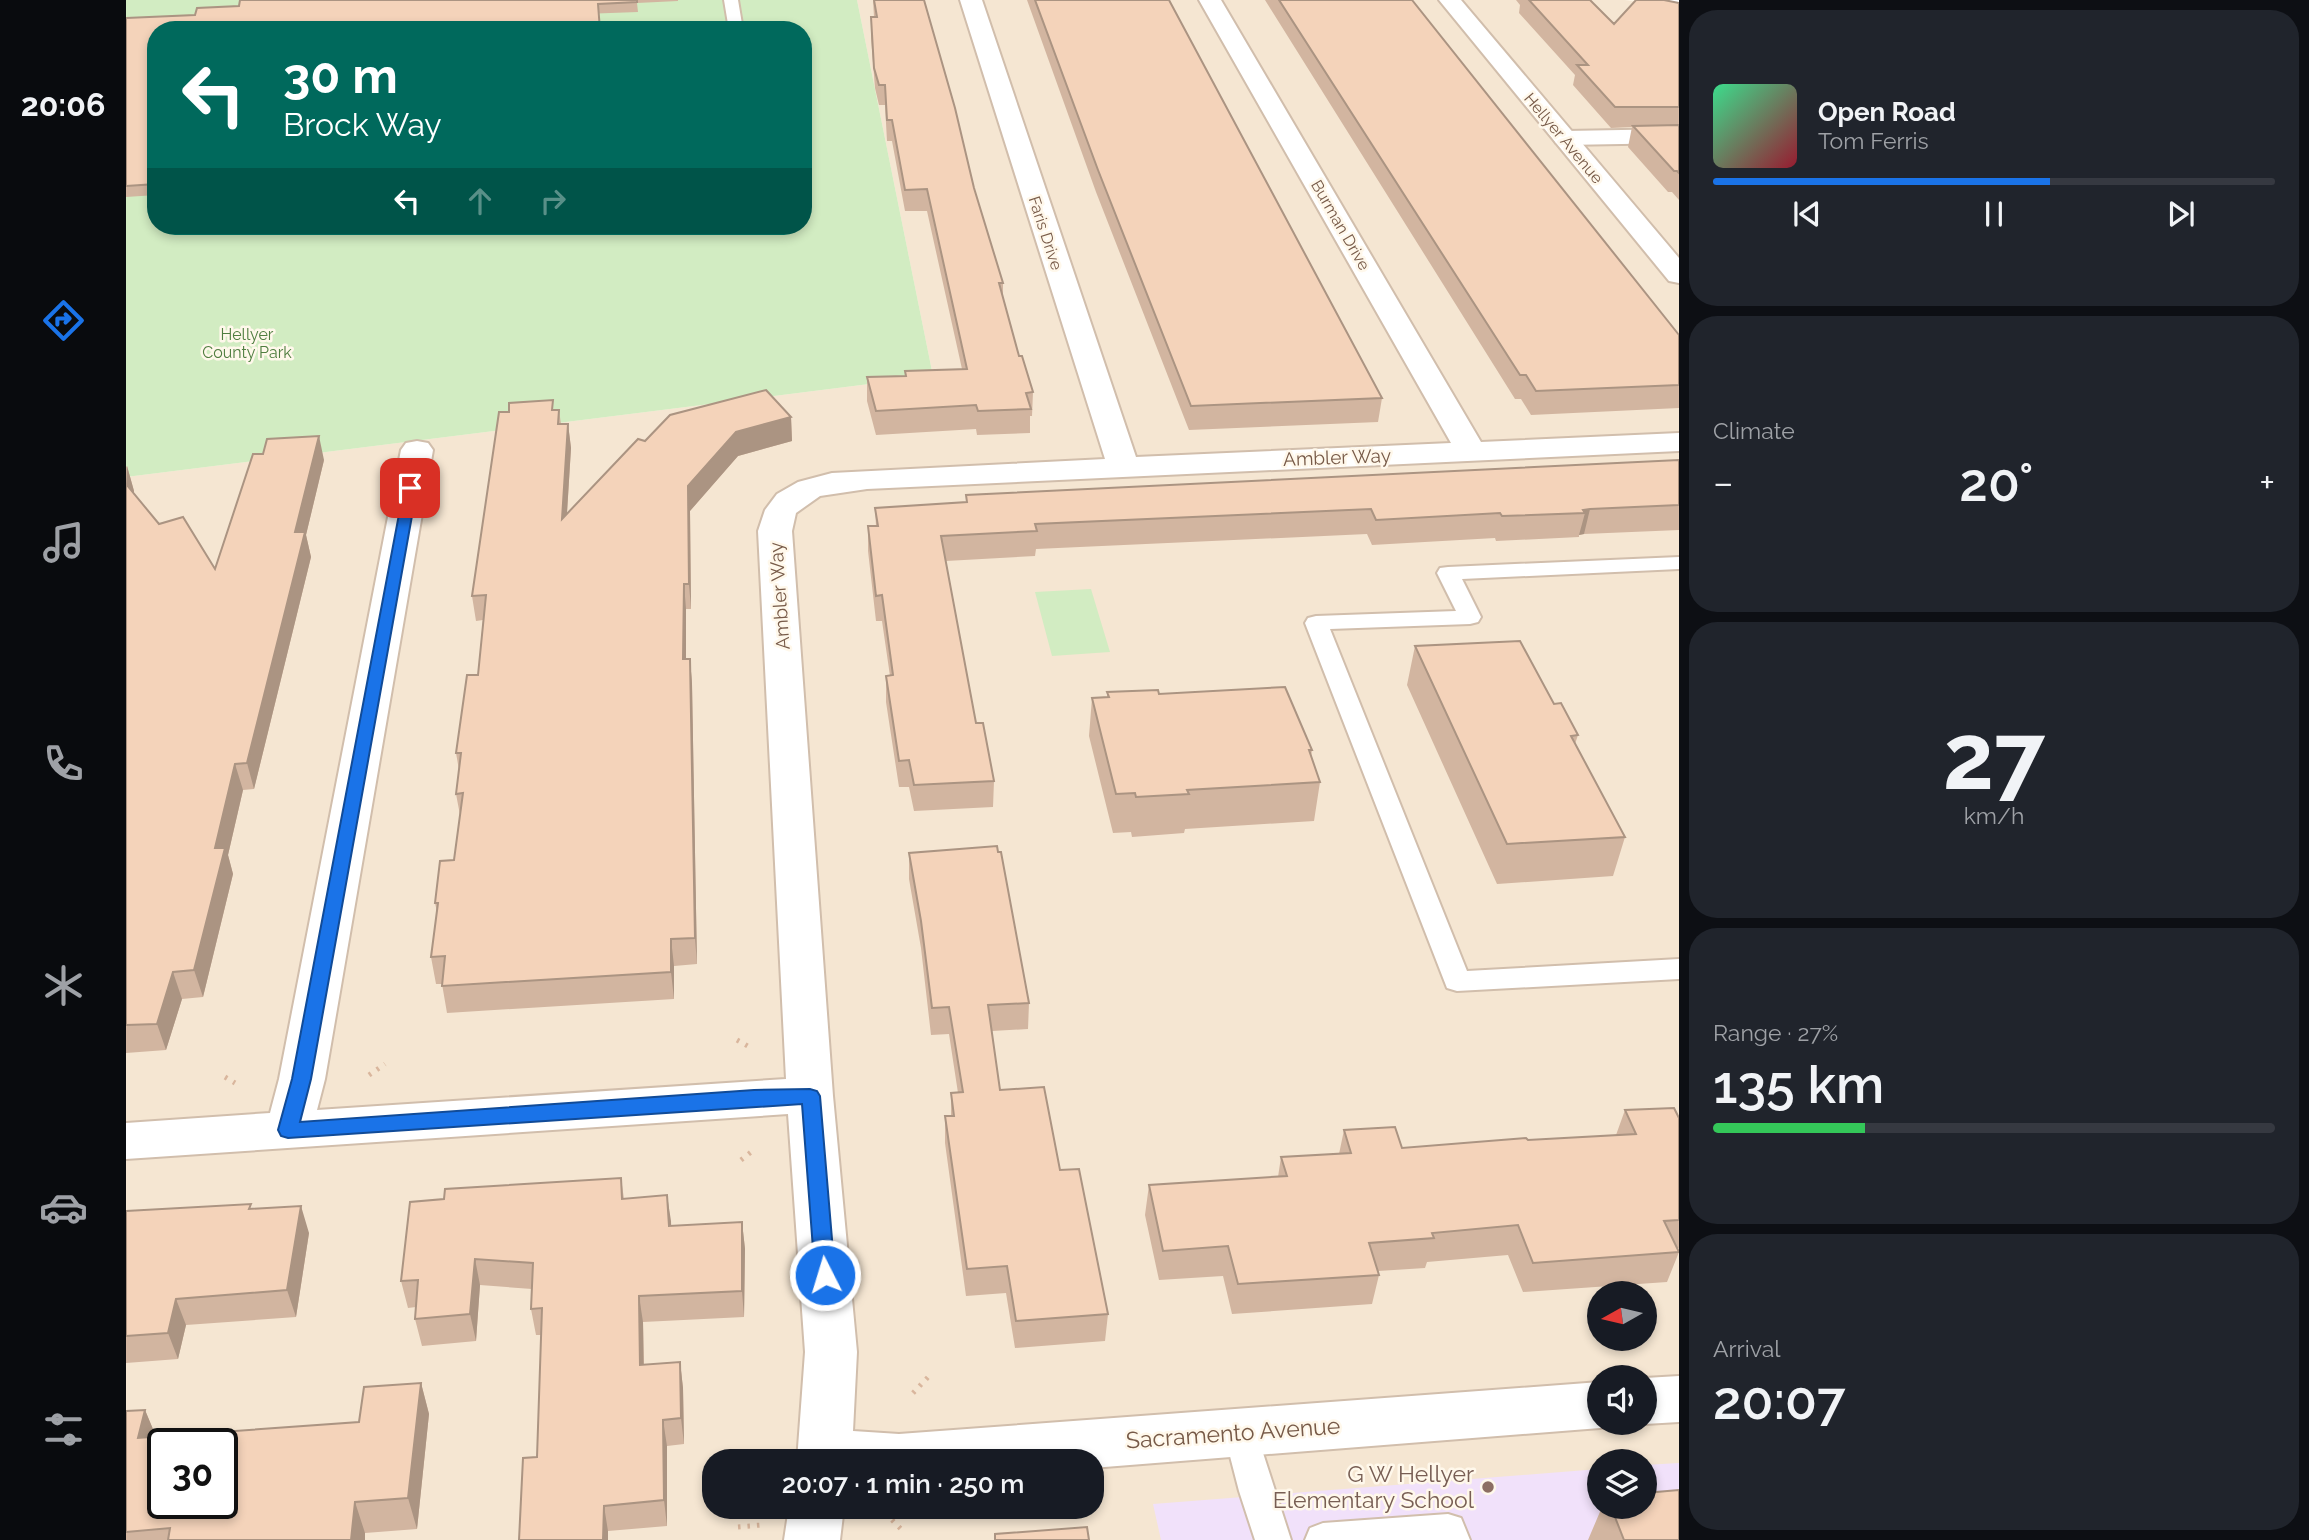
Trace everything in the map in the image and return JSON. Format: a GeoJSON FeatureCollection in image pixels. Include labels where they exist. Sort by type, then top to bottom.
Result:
{"type":"FeatureCollection","features":[{"type":"Feature","properties":{"kind":"street","name":"Faris Drive"},"geometry":{"type":"LineString","coordinates":[[971,0],[1123,466]]}},
{"type":"Feature","properties":{"kind":"street","name":"Burman Drive"},"geometry":{"type":"LineString","coordinates":[[1210,0],[1471,451]]}},
{"type":"Feature","properties":{"kind":"street","name":"Hellyer Avenue"},"geometry":{"type":"LineString","coordinates":[[1450,0],[1679,275]]}},
{"type":"Feature","properties":{"kind":"street"},"geometry":{"type":"LineString","coordinates":[[1670,0],[1679,2]]}},
{"type":"Feature","properties":{"kind":"street"},"geometry":{"type":"LineString","coordinates":[[1565,138],[1679,136]]}},
{"type":"Feature","properties":{"kind":"street","name":"Ambler Way"},"geometry":{"type":"LineString","coordinates":[[825,1449],[831,1352],[810,1096],[775,531],[780,511],[799,494],[831,482],[1123,466],[1679,442]]}},
{"type":"Feature","properties":{"kind":"street"},"geometry":{"type":"LineString","coordinates":[[288,1130],[302,1079],[417,450]]}},
{"type":"Feature","properties":{"kind":"street"},"geometry":{"type":"LineString","coordinates":[[126,1141],[740,1098],[810,1096]]}},
{"type":"Feature","properties":{"kind":"street"},"geometry":{"type":"LineString","coordinates":[[1657,1400],[1679,1399]]}},
{"type":"Feature","properties":{"kind":"street","name":"Sacramento Avenue"},"geometry":{"type":"LineString","coordinates":[[1022,1449],[1587,1406]]}},
{"type":"Feature","properties":{"kind":"street"},"geometry":{"type":"LineString","coordinates":[[812,1540],[815,1519]]}},
{"type":"Feature","properties":{"kind":"lane"},"geometry":{"type":"LineString","coordinates":[[731,0],[734,21]]}},
{"type":"Feature","properties":{"kind":"lane"},"geometry":{"type":"LineString","coordinates":[[1679,563],[1448,573],[1470,617],[1316,623],[1457,981],[1679,969]]}},
{"type":"Feature","properties":{"kind":"lane"},"geometry":{"type":"LineString","coordinates":[[1241,1433],[1256,1491],[1273,1540]]}},
{"type":"Feature","properties":{"kind":"lane"},"geometry":{"type":"LineString","coordinates":[[1323,1540],[1448,1530],[1451,1540]]}},
{"type":"Feature","properties":{"kind":"path"},"geometry":{"type":"LineString","coordinates":[[737,1040],[753,1049]]}},
{"type":"Feature","properties":{"kind":"path"},"geometry":{"type":"LineString","coordinates":[[369,1075],[385,1064]]}},
{"type":"Feature","properties":{"kind":"path"},"geometry":{"type":"LineString","coordinates":[[225,1077],[234,1083]]}},
{"type":"Feature","properties":{"kind":"path"},"geometry":{"type":"LineString","coordinates":[[741,1160],[755,1149]]}},
{"type":"Feature","properties":{"kind":"path"},"geometry":{"type":"LineString","coordinates":[[913,1393],[930,1375]]}},
{"type":"Feature","properties":{"kind":"path"},"geometry":{"type":"LineString","coordinates":[[892,1520],[903,1531]]}},
{"type":"Feature","properties":{"kind":"path"},"geometry":{"type":"LineString","coordinates":[[738,1527],[761,1525]]}},
{"type":"Feature","properties":{"kind":"shaded area"},"geometry":{"type":"Polygon","coordinates":[[[857,0],[1625,0],[1679,9],[1679,1540],[126,1540],[126,477],[933,376],[857,0]]]}},
{"type":"Feature","properties":{"kind":"shaded area","name":"G W Hellyer Elementary School"},"geometry":{"type":"Polygon","coordinates":[[[1679,1463],[1679,1540],[1161,1540],[1153,1504],[1587,1470],[1587,1519],[1657,1519],[1657,1464],[1679,1463]]]}},
{"type":"Feature","properties":{"kind":"green space","name":"Hellyer County Park"},"geometry":{"type":"Polygon","coordinates":[[[126,0],[857,0],[933,376],[126,477],[126,0]]]}},
{"type":"Feature","properties":{"kind":"green space"},"geometry":{"type":"Polygon","coordinates":[[[1091,589],[1110,652],[1052,656],[1035,592],[1091,589]]]}},
{"type":"Feature","properties":{"kind":"building"},"geometry":{"type":"Polygon","coordinates":[[[240,0],[637,0],[598,4],[599,21],[147,21],[147,185],[126,186],[126,18],[195,15],[197,8],[239,6],[240,0]]]}},
{"type":"Feature","properties":{"kind":"building"},"geometry":{"type":"Polygon","coordinates":[[[874,0],[924,0],[955,108],[974,188],[1003,283],[999,283],[1019,356],[1022,356],[1033,392],[1026,393],[1031,409],[978,411],[976,405],[876,411],[867,377],[906,376],[905,371],[967,369],[927,189],[905,190],[892,120],[887,120],[885,85],[879,85],[874,68],[871,17],[877,17],[874,0]]]}},
{"type":"Feature","properties":{"kind":"building"},"geometry":{"type":"Polygon","coordinates":[[[1035,0],[1169,0],[1382,398],[1191,406],[1098,170],[1035,0]]]}},
{"type":"Feature","properties":{"kind":"building"},"geometry":{"type":"Polygon","coordinates":[[[1279,0],[1412,0],[1679,335],[1679,385],[1536,391],[1526,375],[1520,375],[1279,0]]]}},
{"type":"Feature","properties":{"kind":"building"},"geometry":{"type":"Polygon","coordinates":[[[1529,0],[1590,0],[1614,24],[1636,0],[1679,3],[1679,107],[1615,107],[1577,65],[1588,65],[1529,0]]]}},
{"type":"Feature","properties":{"kind":"building"},"geometry":{"type":"Polygon","coordinates":[[[1679,125],[1679,173],[1674,171],[1633,126],[1679,125]]]}},
{"type":"Feature","properties":{"kind":"building"},"geometry":{"type":"Polygon","coordinates":[[[766,390],[791,417],[736,432],[688,486],[689,584],[684,584],[683,659],[690,659],[695,938],[671,939],[671,972],[442,986],[445,956],[431,957],[438,903],[435,903],[440,861],[454,860],[463,793],[456,794],[461,753],[456,753],[467,675],[478,675],[486,595],[472,596],[499,412],[509,412],[509,403],[553,400],[552,410],[559,410],[558,424],[568,424],[562,519],[638,439],[645,441],[670,415],[766,390]]]}},
{"type":"Feature","properties":{"kind":"building"},"geometry":{"type":"Polygon","coordinates":[[[319,436],[295,532],[305,532],[247,763],[235,764],[215,848],[225,848],[194,970],[173,972],[157,1024],[126,1025],[126,484],[159,524],[183,517],[215,569],[253,454],[263,454],[267,439],[319,436]]]}},
{"type":"Feature","properties":{"kind":"building"},"geometry":{"type":"Polygon","coordinates":[[[1679,460],[1679,505],[1583,510],[1585,513],[1502,516],[1500,513],[1376,520],[1371,509],[1035,524],[1037,531],[941,536],[976,723],[983,723],[994,781],[914,785],[909,760],[899,761],[886,676],[893,675],[882,595],[876,596],[868,526],[878,526],[875,508],[967,502],[966,495],[1679,460]]]}},
{"type":"Feature","properties":{"kind":"building"},"geometry":{"type":"Polygon","coordinates":[[[1520,641],[1554,704],[1561,703],[1578,735],[1571,736],[1625,837],[1507,844],[1415,646],[1520,641]]]}},
{"type":"Feature","properties":{"kind":"building"},"geometry":{"type":"Polygon","coordinates":[[[1285,687],[1312,750],[1309,750],[1320,782],[1187,790],[1189,794],[1136,797],[1135,793],[1116,794],[1092,698],[1109,697],[1107,692],[1158,690],[1159,694],[1285,687]]]}},
{"type":"Feature","properties":{"kind":"building"},"geometry":{"type":"Polygon","coordinates":[[[997,846],[998,852],[1001,852],[1029,1003],[988,1005],[1000,1090],[1044,1087],[1060,1170],[1079,1169],[1108,1314],[1016,1321],[1007,1266],[967,1269],[945,1116],[954,1116],[951,1093],[963,1092],[949,1007],[932,1008],[909,853],[997,846]]]}},
{"type":"Feature","properties":{"kind":"building"},"geometry":{"type":"Polygon","coordinates":[[[1674,1108],[1679,1118],[1679,1220],[1664,1221],[1679,1252],[1533,1263],[1518,1225],[1432,1233],[1434,1238],[1369,1243],[1379,1275],[1238,1284],[1228,1246],[1163,1251],[1149,1185],[1287,1176],[1281,1157],[1351,1153],[1344,1130],[1395,1127],[1402,1148],[1526,1138],[1636,1134],[1625,1110],[1674,1108]]]}},
{"type":"Feature","properties":{"kind":"building"},"geometry":{"type":"Polygon","coordinates":[[[621,1178],[622,1199],[667,1195],[669,1226],[742,1222],[742,1291],[639,1296],[640,1365],[680,1362],[681,1418],[663,1420],[664,1500],[604,1506],[603,1540],[519,1540],[523,1458],[537,1457],[542,1308],[531,1309],[533,1263],[475,1259],[470,1314],[415,1319],[418,1280],[401,1281],[410,1202],[444,1199],[445,1189],[621,1178]]]}},
{"type":"Feature","properties":{"kind":"building"},"geometry":{"type":"Polygon","coordinates":[[[251,1204],[249,1209],[301,1206],[287,1290],[176,1299],[168,1333],[126,1336],[126,1211],[251,1204]]]}},
{"type":"Feature","properties":{"kind":"building"},"geometry":{"type":"Polygon","coordinates":[[[421,1383],[408,1498],[355,1502],[351,1540],[168,1540],[170,1528],[126,1532],[126,1411],[145,1410],[138,1438],[147,1437],[147,1519],[238,1519],[238,1431],[359,1422],[364,1387],[421,1383]]]}},
{"type":"Feature","properties":{"kind":"building"},"geometry":{"type":"Polygon","coordinates":[[[1679,1490],[1679,1540],[1624,1540],[1616,1519],[1657,1519],[1657,1492],[1679,1490]]]}},
{"type":"Feature","properties":{"kind":"building"},"geometry":{"type":"Polygon","coordinates":[[[1087,1527],[1089,1540],[995,1540],[995,1534],[1087,1527]]]}},
{"type":"Feature","properties":{"kind":"place","name":"G W Hellyer Elementary School"},"geometry":{"type":"Point","coordinates":[1488,1487]}},
{"type":"Feature","properties":{"kind":"route"},"geometry":{"type":"LineString","coordinates":[[410,488],[302,1079],[288,1130],[810,1096],[825,1275]]}}]}
